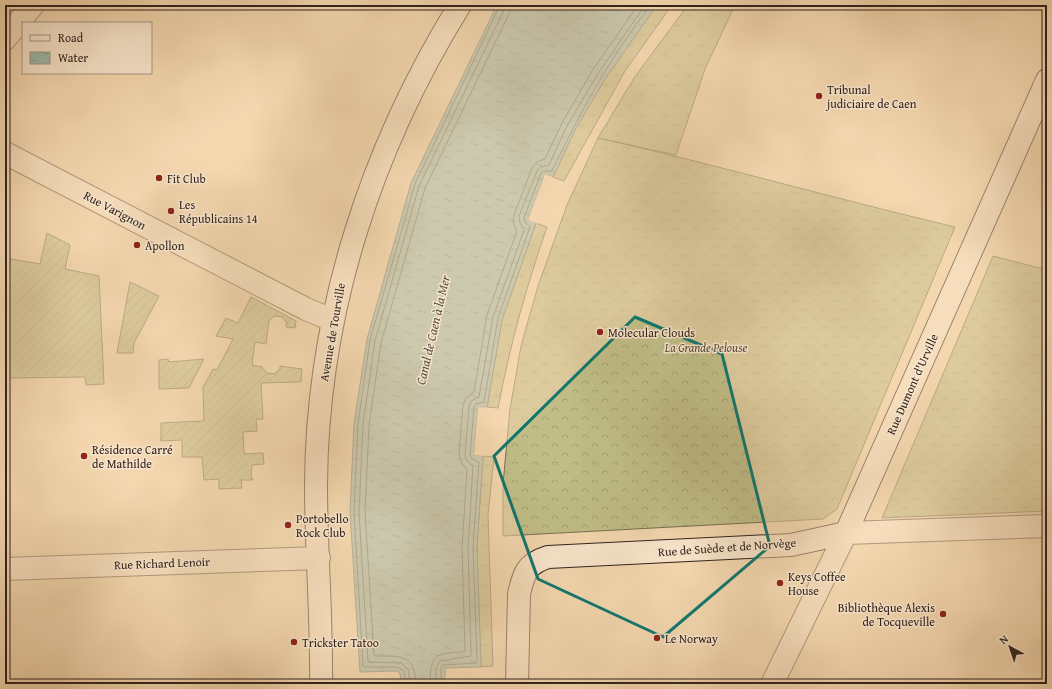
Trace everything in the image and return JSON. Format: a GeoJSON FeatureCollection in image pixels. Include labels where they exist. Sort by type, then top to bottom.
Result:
{"type":"FeatureCollection","features":[{"type":"Feature","properties":{"kind":"street"},"geometry":{"type":"LineString","coordinates":[[5,39],[34,5]]}},
{"type":"Feature","properties":{"kind":"street","name":"Avenue de Tourville"},"geometry":{"type":"LineString","coordinates":[[321,684],[316,485],[323,380],[332,320],[352,240],[384,155],[416,84],[460,5]]}},
{"type":"Feature","properties":{"kind":"street","name":"Rue Dumont d'Urville"},"geometry":{"type":"LineString","coordinates":[[772,684],[846,533],[1047,80]]}},
{"type":"Feature","properties":{"kind":"street","name":"Rue Varignon"},"geometry":{"type":"LineString","coordinates":[[5,153],[299,305],[332,320]]}},
{"type":"Feature","properties":{"kind":"street","name":"Rue de Suède et de Norvège"},"geometry":{"type":"LineString","coordinates":[[517,684],[519,594],[522,579],[529,566],[548,557],[792,545],[846,533],[1047,526]]}},
{"type":"Feature","properties":{"kind":"street","name":"Rue Richard Lenoir"},"geometry":{"type":"LineString","coordinates":[[5,569],[319,558]]}},
{"type":"Feature","properties":{"kind":"highlighted area"},"geometry":{"type":"Polygon","coordinates":[[[635,317],[722,354],[770,546],[663,637],[538,579],[494,456],[635,317]]]}},
{"type":"Feature","properties":{"kind":"green space"},"geometry":{"type":"Polygon","coordinates":[[[657,5],[672,5],[625,71],[564,181],[553,177],[575,130],[605,79],[657,5]]]}},
{"type":"Feature","properties":{"kind":"green space"},"geometry":{"type":"Polygon","coordinates":[[[688,5],[735,5],[705,69],[676,155],[598,138],[634,78],[688,5]]]}},
{"type":"Feature","properties":{"kind":"green space","name":"La Grande Pelouse"},"geometry":{"type":"Polygon","coordinates":[[[598,138],[688,159],[955,227],[837,509],[823,519],[503,536],[503,484],[510,409],[521,346],[538,286],[567,205],[598,138]]]}},
{"type":"Feature","properties":{"kind":"green space"},"geometry":{"type":"Polygon","coordinates":[[[536,223],[547,227],[519,317],[498,408],[487,407],[502,320],[536,223]]]}},
{"type":"Feature","properties":{"kind":"green space"},"geometry":{"type":"Polygon","coordinates":[[[47,233],[70,245],[65,269],[99,276],[104,384],[86,385],[85,377],[5,378],[5,258],[40,264],[47,233]]]}},
{"type":"Feature","properties":{"kind":"green space"},"geometry":{"type":"Polygon","coordinates":[[[993,256],[1047,270],[1047,511],[882,518],[993,256]]]}},
{"type":"Feature","properties":{"kind":"green space"},"geometry":{"type":"Polygon","coordinates":[[[130,282],[159,296],[134,343],[133,353],[117,353],[130,282]]]}},
{"type":"Feature","properties":{"kind":"green space"},"geometry":{"type":"Polygon","coordinates":[[[251,297],[296,321],[295,328],[286,327],[287,323],[282,317],[275,316],[269,320],[266,344],[255,342],[252,365],[262,367],[267,373],[274,374],[280,369],[280,366],[302,369],[301,382],[261,383],[263,419],[256,419],[257,431],[243,432],[244,454],[263,453],[264,464],[252,465],[251,476],[253,480],[241,480],[242,488],[219,489],[219,479],[204,480],[202,457],[182,457],[182,440],[161,441],[161,423],[204,421],[203,387],[213,369],[217,370],[233,339],[216,336],[226,318],[238,323],[251,297]]]}},
{"type":"Feature","properties":{"kind":"green space"},"geometry":{"type":"Polygon","coordinates":[[[168,359],[169,362],[204,359],[189,388],[159,389],[159,360],[168,359]]]}},
{"type":"Feature","properties":{"kind":"green space"},"geometry":{"type":"Polygon","coordinates":[[[483,456],[494,457],[488,515],[493,666],[481,667],[477,547],[483,456]]]}},
{"type":"Feature","properties":{"kind":"water","name":"Canal de Caen à la Mer"},"geometry":{"type":"Polygon","coordinates":[[[497,5],[657,5],[605,79],[575,130],[553,177],[545,174],[528,220],[536,223],[502,320],[487,407],[478,407],[474,455],[483,456],[477,547],[481,667],[445,668],[445,684],[401,684],[400,673],[397,671],[360,672],[350,512],[354,423],[367,339],[411,183],[497,5]]]}},
{"type":"Feature","properties":{"kind":"pier"},"geometry":{"type":"Polygon","coordinates":[[[545,174],[555,178],[553,179],[546,177],[530,219],[537,221],[538,224],[528,220],[545,174]]]}},
{"type":"Feature","properties":{"kind":"pier"},"geometry":{"type":"Polygon","coordinates":[[[478,407],[489,408],[479,409],[476,454],[484,454],[485,456],[474,455],[478,407]]]}},
{"type":"Feature","properties":{"kind":"place","name":"Tribunal judiciaire de Caen"},"geometry":{"type":"Point","coordinates":[819,96]}},
{"type":"Feature","properties":{"kind":"place","name":"Fit Club"},"geometry":{"type":"Point","coordinates":[159,178]}},
{"type":"Feature","properties":{"kind":"place","name":"Les Républicains 14"},"geometry":{"type":"Point","coordinates":[171,211]}},
{"type":"Feature","properties":{"kind":"place","name":"Apollon"},"geometry":{"type":"Point","coordinates":[137,245]}},
{"type":"Feature","properties":{"kind":"place","name":"Molecular Clouds"},"geometry":{"type":"Point","coordinates":[600,332]}},
{"type":"Feature","properties":{"kind":"place","name":"Résidence Carré de Mathilde"},"geometry":{"type":"Point","coordinates":[84,456]}},
{"type":"Feature","properties":{"kind":"place","name":"Portobello Rock Club"},"geometry":{"type":"Point","coordinates":[288,525]}},
{"type":"Feature","properties":{"kind":"place","name":"Keys Coffee House"},"geometry":{"type":"Point","coordinates":[780,583]}},
{"type":"Feature","properties":{"kind":"place","name":"Bibliothèque Alexis de Tocqueville"},"geometry":{"type":"Point","coordinates":[943,614]}},
{"type":"Feature","properties":{"kind":"place","name":"Le Norway"},"geometry":{"type":"Point","coordinates":[657,638]}},
{"type":"Feature","properties":{"kind":"place","name":"Trickster Tatoo"},"geometry":{"type":"Point","coordinates":[294,642]}}]}
